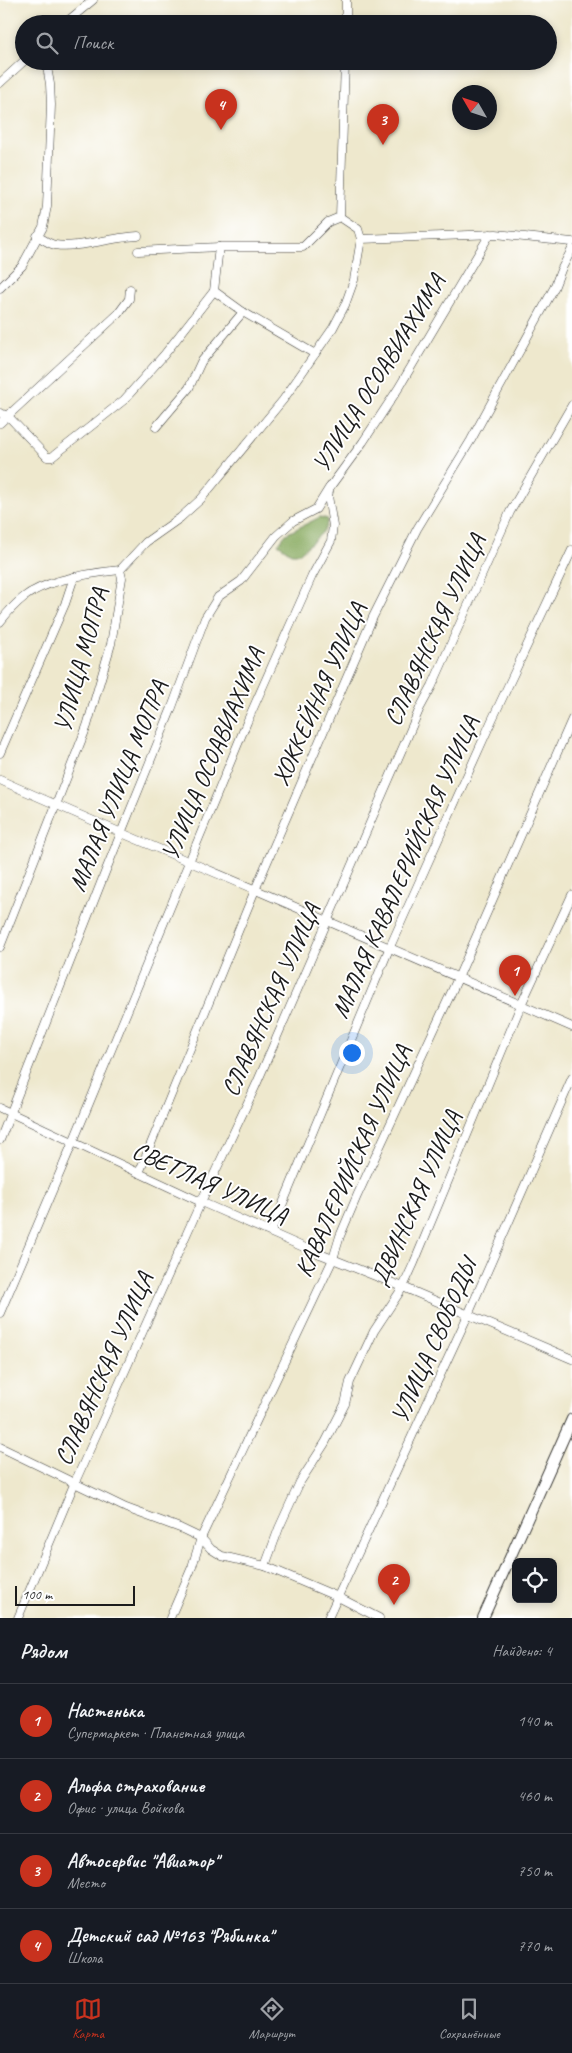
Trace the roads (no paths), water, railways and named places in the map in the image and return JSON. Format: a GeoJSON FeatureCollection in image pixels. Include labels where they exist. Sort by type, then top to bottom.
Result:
{"type":"FeatureCollection","features":[{"type":"Feature","properties":{"kind":"main road"},"geometry":{"type":"LineString","coordinates":[[483,1618],[572,1419]]}},
{"type":"Feature","properties":{"kind":"street"},"geometry":{"type":"LineString","coordinates":[[75,15],[93,0]]}},
{"type":"Feature","properties":{"kind":"street"},"geometry":{"type":"LineString","coordinates":[[346,0],[346,15]]}},
{"type":"Feature","properties":{"kind":"street"},"geometry":{"type":"LineString","coordinates":[[0,83],[15,69]]}},
{"type":"Feature","properties":{"kind":"street"},"geometry":{"type":"LineString","coordinates":[[0,288],[22,266],[43,227],[49,180],[51,105],[48,70]]}},
{"type":"Feature","properties":{"kind":"street"},"geometry":{"type":"LineString","coordinates":[[340,217],[345,70]]}},
{"type":"Feature","properties":{"kind":"street"},"geometry":{"type":"LineString","coordinates":[[340,217],[358,230],[360,239],[490,234],[572,242]]}},
{"type":"Feature","properties":{"kind":"street"},"geometry":{"type":"LineString","coordinates":[[138,251],[219,247],[303,247],[328,222],[340,217]]}},
{"type":"Feature","properties":{"kind":"street","name":"УЛИЦА ОСОАВИАХИМА"},"geometry":{"type":"LineString","coordinates":[[0,1313],[247,722],[312,576],[331,541],[333,526],[328,496],[330,487],[398,389],[490,234]]}},
{"type":"Feature","properties":{"kind":"street"},"geometry":{"type":"LineString","coordinates":[[37,236],[53,245],[66,246],[121,236],[138,236]]}},
{"type":"Feature","properties":{"kind":"street","name":"УЛИЦА МОПРА"},"geometry":{"type":"LineString","coordinates":[[0,947],[87,726],[111,644],[122,578],[120,570],[146,542],[180,518],[201,499],[283,400],[315,354],[345,304],[354,280],[360,239]]}},
{"type":"Feature","properties":{"kind":"street"},"geometry":{"type":"LineString","coordinates":[[4,415],[47,456],[52,457],[124,400],[164,355],[214,291],[219,247]]}},
{"type":"Feature","properties":{"kind":"street","name":"ХОККЕЙНАЯ УЛИЦА"},"geometry":{"type":"LineString","coordinates":[[139,1173],[255,890],[373,617],[418,529],[471,440],[554,288],[572,249]]}},
{"type":"Feature","properties":{"kind":"street"},"geometry":{"type":"LineString","coordinates":[[0,423],[4,415],[118,314],[129,299],[130,289]]}},
{"type":"Feature","properties":{"kind":"street"},"geometry":{"type":"LineString","coordinates":[[214,291],[243,312],[315,354]]}},
{"type":"Feature","properties":{"kind":"street"},"geometry":{"type":"LineString","coordinates":[[156,427],[189,388],[201,362],[243,312]]}},
{"type":"Feature","properties":{"kind":"street","name":"СЛАВЯНСКАЯ УЛИЦА"},"geometry":{"type":"LineString","coordinates":[[18,1618],[75,1482],[201,1202],[256,1085],[420,708],[432,686],[510,512],[572,405]]}},
{"type":"Feature","properties":{"kind":"street","name":"МАЛАЯ УЛИЦА МОПРА"},"geometry":{"type":"LineString","coordinates":[[0,1140],[171,710],[205,618],[218,597],[241,581],[276,536],[293,521],[316,509],[330,487]]}},
{"type":"Feature","properties":{"kind":"street"},"geometry":{"type":"LineString","coordinates":[[316,509],[331,514]]}},
{"type":"Feature","properties":{"kind":"street","name":"МАЛАЯ КАВАЛЕРИЙСКАЯ УЛИЦА"},"geometry":{"type":"LineString","coordinates":[[271,1232],[390,949],[492,720],[572,550]]}},
{"type":"Feature","properties":{"kind":"street"},"geometry":{"type":"LineString","coordinates":[[0,622],[25,596],[45,586],[74,577],[120,570]]}},
{"type":"Feature","properties":{"kind":"street"},"geometry":{"type":"LineString","coordinates":[[0,752],[65,604],[74,577]]}},
{"type":"Feature","properties":{"kind":"street","name":"КАВАЛЕРИЙСКАЯ УЛИЦА"},"geometry":{"type":"LineString","coordinates":[[170,1618],[192,1567],[201,1538],[333,1259],[340,1236],[357,1196],[458,978],[572,719]]}},
{"type":"Feature","properties":{"kind":"street"},"geometry":{"type":"LineString","coordinates":[[0,780],[121,834],[572,1026]]}},
{"type":"Feature","properties":{"kind":"street","name":"ДВИНСКАЯ УЛИЦА"},"geometry":{"type":"LineString","coordinates":[[265,1566],[279,1528],[300,1482],[325,1443],[345,1404],[350,1382],[374,1331],[403,1287],[521,1005],[572,895]]}},
{"type":"Feature","properties":{"kind":"street","name":"УЛИЦА СВОБОДЫ"},"geometry":{"type":"LineString","coordinates":[[328,1618],[468,1315],[572,1078]]}},
{"type":"Feature","properties":{"kind":"street","name":"СВЕТЛАЯ УЛИЦА"},"geometry":{"type":"LineString","coordinates":[[0,1108],[201,1202],[572,1359]]}},
{"type":"Feature","properties":{"kind":"street"},"geometry":{"type":"LineString","coordinates":[[0,1446],[22,1459],[75,1482],[126,1508],[201,1538],[211,1549],[222,1556],[265,1566],[338,1597],[380,1618]]}},
{"type":"Feature","properties":{"kind":"place","name":"Детский сад №163 \"Рябинка\""},"geometry":{"type":"Point","coordinates":[221,130]}},
{"type":"Feature","properties":{"kind":"place","name":"Автосервис \"Авиатор\""},"geometry":{"type":"Point","coordinates":[383,145]}},
{"type":"Feature","properties":{"kind":"place","name":"Настенька"},"geometry":{"type":"Point","coordinates":[515,996]}},
{"type":"Feature","properties":{"kind":"place","name":"Альфа страхование"},"geometry":{"type":"Point","coordinates":[394,1605]}}]}
